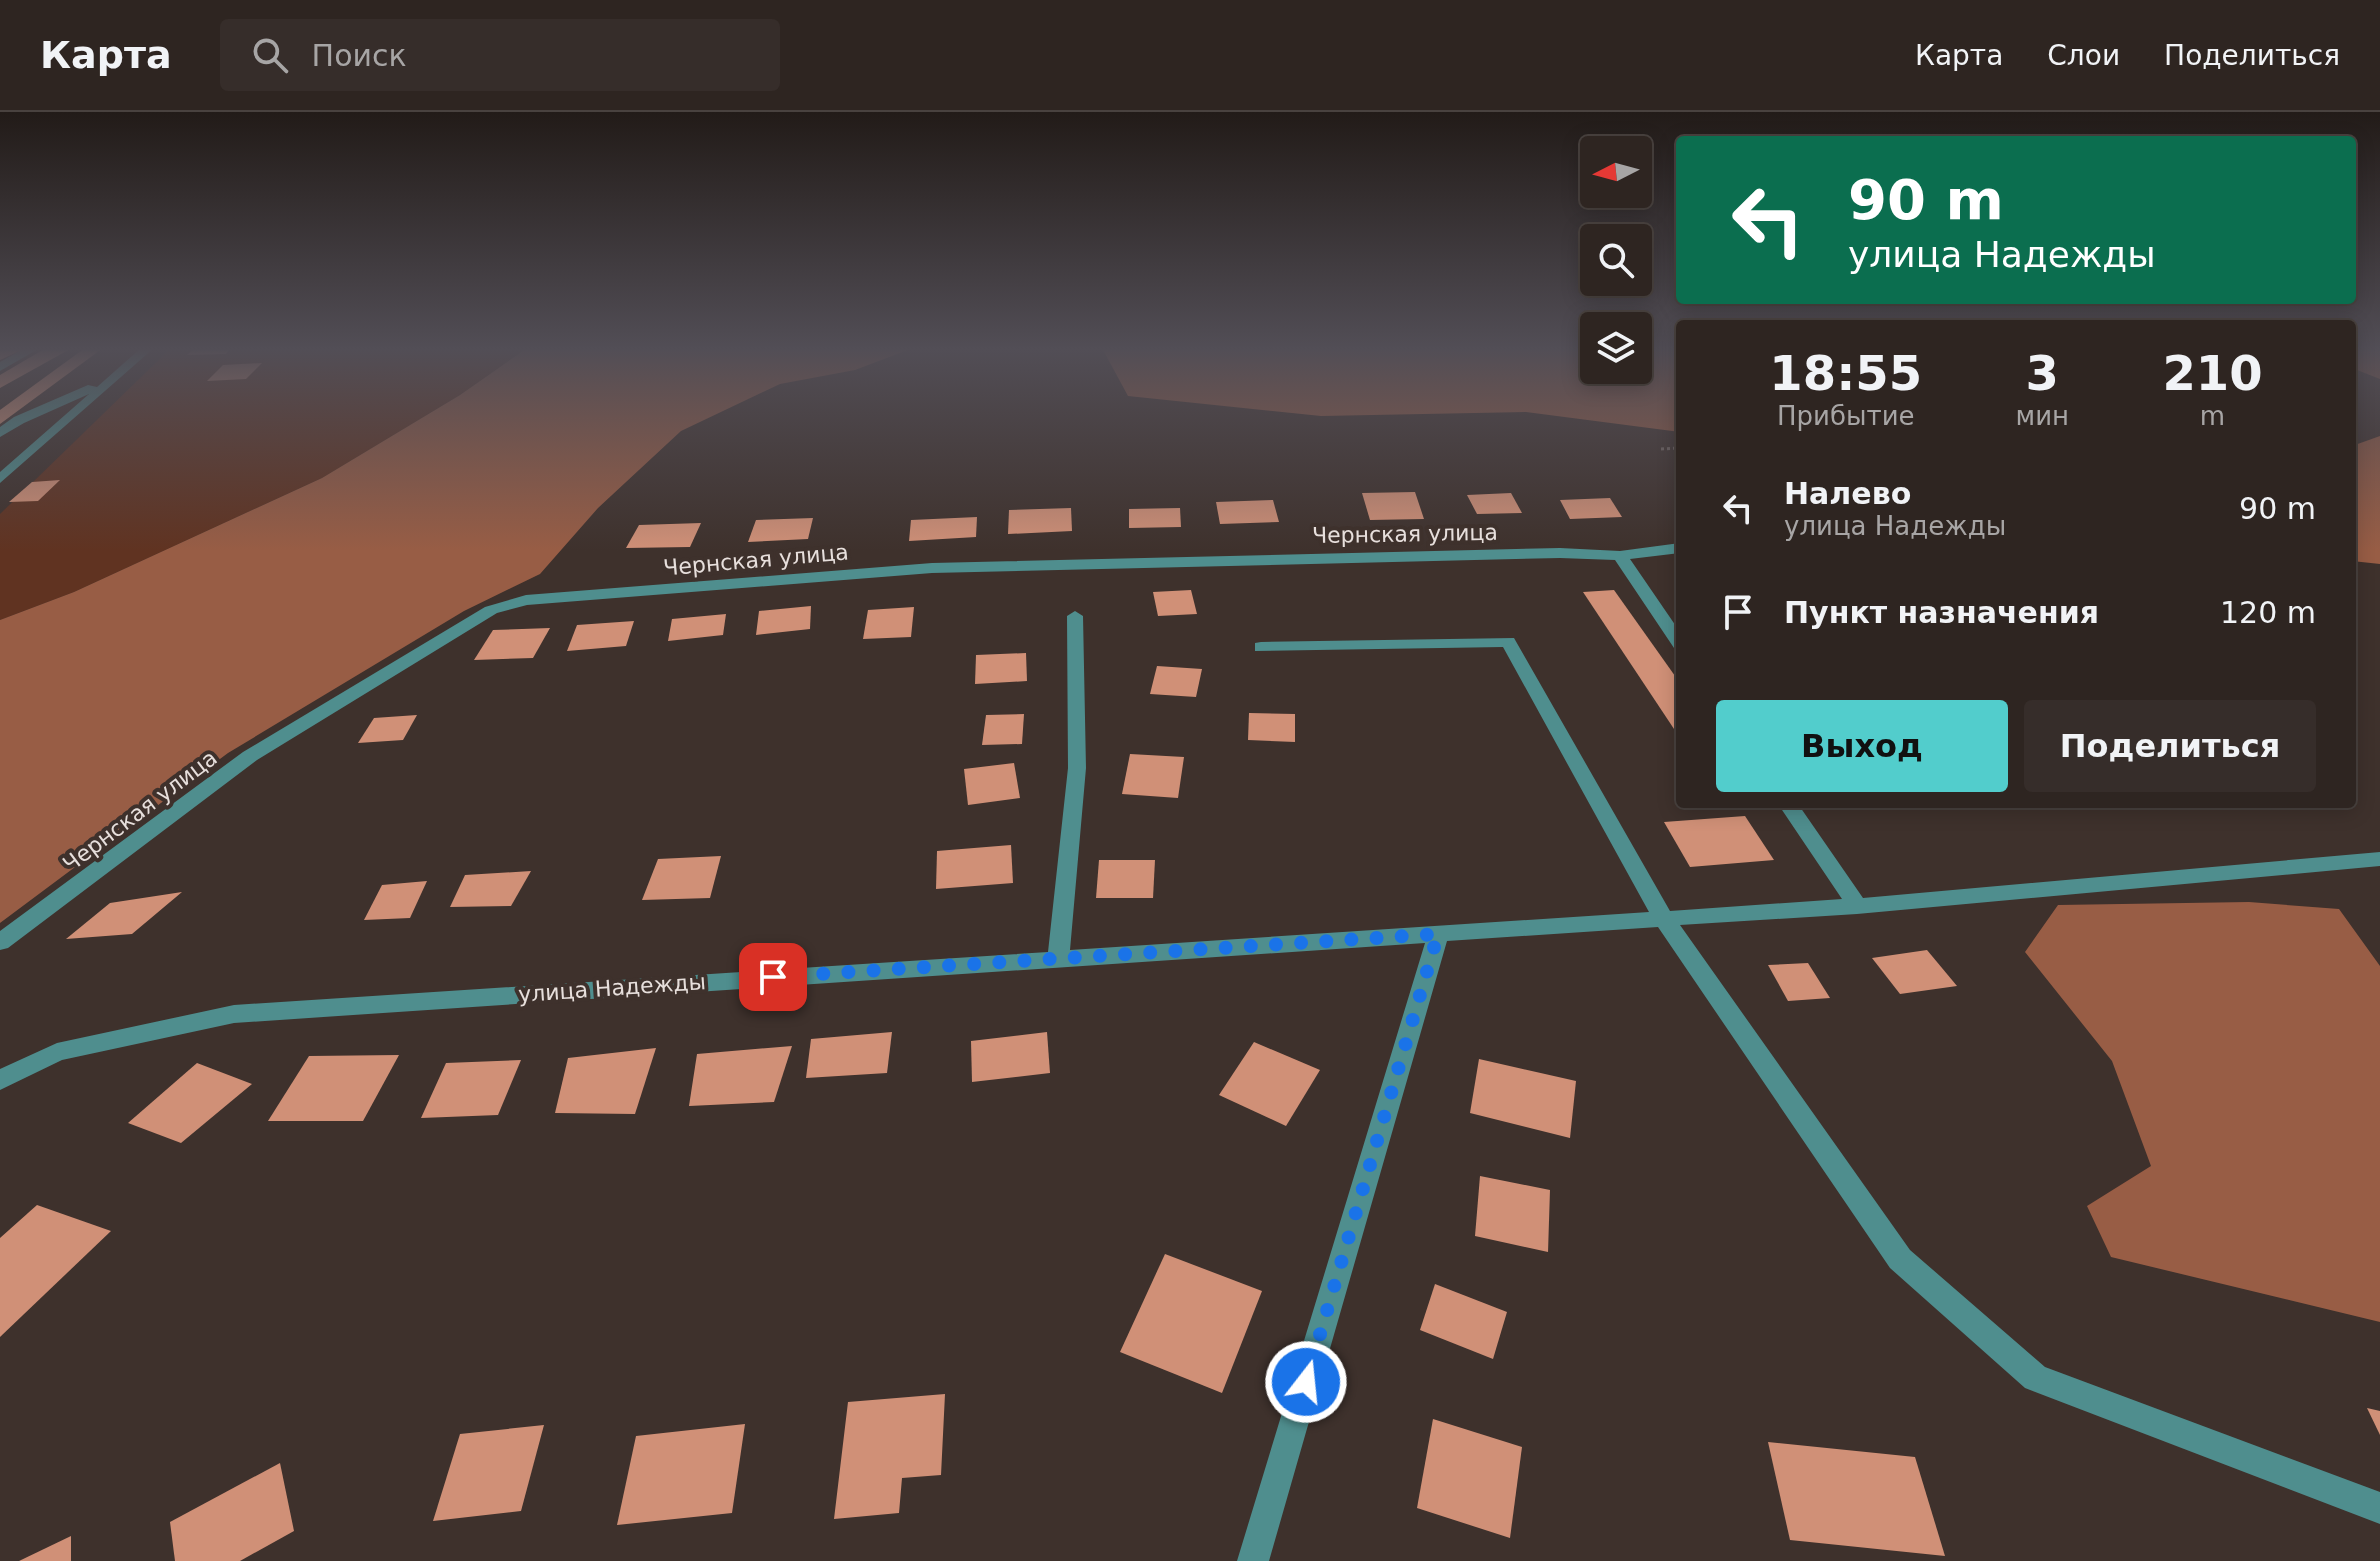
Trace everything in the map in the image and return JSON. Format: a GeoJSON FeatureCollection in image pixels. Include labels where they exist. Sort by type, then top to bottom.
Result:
{"type":"FeatureCollection","features":[{"type":"Feature","properties":{"kind":"street"},"geometry":{"type":"LineString","coordinates":[[0,433],[29,416]]}},
{"type":"Feature","properties":{"kind":"street"},"geometry":{"type":"LineString","coordinates":[[0,479],[70,416]]}},
{"type":"Feature","properties":{"kind":"street","name":"Чернская улица"},"geometry":{"type":"LineString","coordinates":[[0,942],[250,756],[491,610],[526,600],[932,568],[1560,553],[1620,556],[1676,549]]}},
{"type":"Feature","properties":{"kind":"street"},"geometry":{"type":"LineString","coordinates":[[1620,556],[1676,638]]}},
{"type":"Feature","properties":{"kind":"street"},"geometry":{"type":"LineString","coordinates":[[1058,957],[1077,768],[1075,616]]}},
{"type":"Feature","properties":{"kind":"street"},"geometry":{"type":"LineString","coordinates":[[1261,647],[1508,642],[1664,919],[1900,1259],[2035,1378],[2380,1508]]}},
{"type":"Feature","properties":{"kind":"street"},"geometry":{"type":"LineString","coordinates":[[1791,808],[1857,906]]}},
{"type":"Feature","properties":{"kind":"street","name":"улица Надежды"},"geometry":{"type":"LineString","coordinates":[[0,1080],[57,1052],[234,1014],[1857,906],[2380,859]]}},
{"type":"Feature","properties":{"kind":"street"},"geometry":{"type":"LineString","coordinates":[[1253,1561],[1438,934]]}},
{"type":"Feature","properties":{"kind":"path"},"geometry":{"type":"LineString","coordinates":[[1661,449],[1676,448]]}},
{"type":"Feature","properties":{"kind":"shaded area"},"geometry":{"type":"Polygon","coordinates":[[[101,416],[426,416],[322,478],[74,592],[0,620],[0,514],[101,416]]]}},
{"type":"Feature","properties":{"kind":"shaded area"},"geometry":{"type":"Polygon","coordinates":[[[426,416],[713,416],[681,431],[598,508],[540,574],[464,611],[228,753],[0,923],[0,620],[74,592],[322,478],[426,416]]]}},
{"type":"Feature","properties":{"kind":"shaded area"},"geometry":{"type":"Polygon","coordinates":[[[1554,416],[1676,416],[1676,431],[1554,416]]]}},
{"type":"Feature","properties":{"kind":"shaded area"},"geometry":{"type":"Polygon","coordinates":[[[2380,436],[2380,564],[2356,561],[2356,445],[2380,436]]]}},
{"type":"Feature","properties":{"kind":"shaded area"},"geometry":{"type":"Polygon","coordinates":[[[2249,902],[2339,909],[2380,966],[2380,1322],[2111,1257],[2087,1206],[2151,1166],[2112,1061],[2025,952],[2058,905],[2249,902]]]}},
{"type":"Feature","properties":{"kind":"building"},"geometry":{"type":"Polygon","coordinates":[[[0,416],[11,416],[0,424],[0,416]]]}},
{"type":"Feature","properties":{"kind":"building"},"geometry":{"type":"Polygon","coordinates":[[[60,480],[38,501],[9,502],[32,482],[60,480]]]}},
{"type":"Feature","properties":{"kind":"building"},"geometry":{"type":"Polygon","coordinates":[[[1415,492],[1424,519],[1370,520],[1362,493],[1415,492]]]}},
{"type":"Feature","properties":{"kind":"building"},"geometry":{"type":"Polygon","coordinates":[[[1511,493],[1522,513],[1477,514],[1467,495],[1511,493]]]}},
{"type":"Feature","properties":{"kind":"building"},"geometry":{"type":"Polygon","coordinates":[[[1610,498],[1622,517],[1570,519],[1560,500],[1610,498]]]}},
{"type":"Feature","properties":{"kind":"building"},"geometry":{"type":"Polygon","coordinates":[[[1273,500],[1279,522],[1220,524],[1216,502],[1273,500]]]}},
{"type":"Feature","properties":{"kind":"building"},"geometry":{"type":"Polygon","coordinates":[[[1071,508],[1072,531],[1008,534],[1009,510],[1071,508]]]}},
{"type":"Feature","properties":{"kind":"building"},"geometry":{"type":"Polygon","coordinates":[[[1180,508],[1181,527],[1129,528],[1129,509],[1180,508]]]}},
{"type":"Feature","properties":{"kind":"building"},"geometry":{"type":"Polygon","coordinates":[[[977,517],[976,537],[909,541],[911,520],[977,517]]]}},
{"type":"Feature","properties":{"kind":"building"},"geometry":{"type":"Polygon","coordinates":[[[813,518],[808,539],[748,542],[756,520],[813,518]]]}},
{"type":"Feature","properties":{"kind":"building"},"geometry":{"type":"Polygon","coordinates":[[[701,523],[690,547],[626,548],[639,525],[701,523]]]}},
{"type":"Feature","properties":{"kind":"building"},"geometry":{"type":"Polygon","coordinates":[[[1191,590],[1197,614],[1158,616],[1153,592],[1191,590]]]}},
{"type":"Feature","properties":{"kind":"building"},"geometry":{"type":"Polygon","coordinates":[[[1614,590],[1676,677],[1676,732],[1583,592],[1614,590]]]}},
{"type":"Feature","properties":{"kind":"building"},"geometry":{"type":"Polygon","coordinates":[[[811,606],[810,629],[756,635],[759,611],[811,606]]]}},
{"type":"Feature","properties":{"kind":"building"},"geometry":{"type":"Polygon","coordinates":[[[914,607],[911,637],[863,639],[868,610],[914,607]]]}},
{"type":"Feature","properties":{"kind":"building"},"geometry":{"type":"Polygon","coordinates":[[[726,614],[723,635],[668,641],[672,619],[726,614]]]}},
{"type":"Feature","properties":{"kind":"building"},"geometry":{"type":"Polygon","coordinates":[[[634,621],[626,646],[567,651],[577,625],[634,621]]]}},
{"type":"Feature","properties":{"kind":"building"},"geometry":{"type":"Polygon","coordinates":[[[550,628],[533,658],[474,660],[493,630],[550,628]]]}},
{"type":"Feature","properties":{"kind":"building"},"geometry":{"type":"Polygon","coordinates":[[[1026,653],[1027,681],[975,684],[976,655],[1026,653]]]}},
{"type":"Feature","properties":{"kind":"building"},"geometry":{"type":"Polygon","coordinates":[[[1157,666],[1202,669],[1196,697],[1150,694],[1157,666]]]}},
{"type":"Feature","properties":{"kind":"building"},"geometry":{"type":"Polygon","coordinates":[[[1249,713],[1295,714],[1295,742],[1248,740],[1249,713]]]}},
{"type":"Feature","properties":{"kind":"building"},"geometry":{"type":"Polygon","coordinates":[[[1024,714],[1022,744],[982,745],[986,715],[1024,714]]]}},
{"type":"Feature","properties":{"kind":"building"},"geometry":{"type":"Polygon","coordinates":[[[417,715],[403,740],[358,743],[374,718],[417,715]]]}},
{"type":"Feature","properties":{"kind":"building"},"geometry":{"type":"Polygon","coordinates":[[[1130,754],[1184,757],[1178,798],[1122,794],[1130,754]]]}},
{"type":"Feature","properties":{"kind":"building"},"geometry":{"type":"Polygon","coordinates":[[[1014,763],[1020,798],[968,805],[964,769],[1014,763]]]}},
{"type":"Feature","properties":{"kind":"building"},"geometry":{"type":"Polygon","coordinates":[[[1745,816],[1774,860],[1690,867],[1664,822],[1745,816]]]}},
{"type":"Feature","properties":{"kind":"building"},"geometry":{"type":"Polygon","coordinates":[[[1011,845],[1013,883],[936,889],[937,851],[1011,845]]]}},
{"type":"Feature","properties":{"kind":"building"},"geometry":{"type":"Polygon","coordinates":[[[721,856],[710,898],[642,900],[658,859],[721,856]]]}},
{"type":"Feature","properties":{"kind":"building"},"geometry":{"type":"Polygon","coordinates":[[[1099,860],[1155,860],[1153,898],[1096,898],[1099,860]]]}},
{"type":"Feature","properties":{"kind":"building"},"geometry":{"type":"Polygon","coordinates":[[[531,871],[511,906],[450,907],[465,875],[531,871]]]}},
{"type":"Feature","properties":{"kind":"building"},"geometry":{"type":"Polygon","coordinates":[[[427,881],[410,918],[364,920],[382,885],[427,881]]]}},
{"type":"Feature","properties":{"kind":"building"},"geometry":{"type":"Polygon","coordinates":[[[182,892],[132,934],[66,939],[110,903],[182,892]]]}},
{"type":"Feature","properties":{"kind":"building"},"geometry":{"type":"Polygon","coordinates":[[[1927,950],[1957,986],[1900,994],[1872,958],[1927,950]]]}},
{"type":"Feature","properties":{"kind":"building"},"geometry":{"type":"Polygon","coordinates":[[[1808,963],[1830,998],[1788,1001],[1768,965],[1808,963]]]}},
{"type":"Feature","properties":{"kind":"building"},"geometry":{"type":"Polygon","coordinates":[[[892,1032],[887,1073],[806,1078],[811,1039],[892,1032]]]}},
{"type":"Feature","properties":{"kind":"building"},"geometry":{"type":"Polygon","coordinates":[[[1047,1032],[1050,1073],[972,1082],[971,1041],[1047,1032]]]}},
{"type":"Feature","properties":{"kind":"building"},"geometry":{"type":"Polygon","coordinates":[[[1254,1042],[1320,1070],[1286,1126],[1219,1095],[1254,1042]]]}},
{"type":"Feature","properties":{"kind":"building"},"geometry":{"type":"Polygon","coordinates":[[[792,1046],[774,1102],[689,1106],[697,1054],[792,1046]]]}},
{"type":"Feature","properties":{"kind":"building"},"geometry":{"type":"Polygon","coordinates":[[[656,1048],[635,1114],[555,1113],[568,1058],[656,1048]]]}},
{"type":"Feature","properties":{"kind":"building"},"geometry":{"type":"Polygon","coordinates":[[[399,1055],[363,1121],[268,1121],[309,1056],[399,1055]]]}},
{"type":"Feature","properties":{"kind":"building"},"geometry":{"type":"Polygon","coordinates":[[[1479,1059],[1576,1081],[1570,1138],[1470,1113],[1479,1059]]]}},
{"type":"Feature","properties":{"kind":"building"},"geometry":{"type":"Polygon","coordinates":[[[521,1060],[498,1115],[421,1118],[446,1063],[521,1060]]]}},
{"type":"Feature","properties":{"kind":"building"},"geometry":{"type":"Polygon","coordinates":[[[197,1063],[252,1084],[181,1143],[128,1123],[197,1063]]]}},
{"type":"Feature","properties":{"kind":"building"},"geometry":{"type":"Polygon","coordinates":[[[1480,1176],[1550,1190],[1548,1252],[1475,1236],[1480,1176]]]}},
{"type":"Feature","properties":{"kind":"building"},"geometry":{"type":"Polygon","coordinates":[[[37,1205],[111,1231],[0,1337],[0,1238],[37,1205]]]}},
{"type":"Feature","properties":{"kind":"building"},"geometry":{"type":"Polygon","coordinates":[[[1165,1254],[1262,1291],[1222,1393],[1120,1352],[1165,1254]]]}},
{"type":"Feature","properties":{"kind":"building"},"geometry":{"type":"Polygon","coordinates":[[[1435,1284],[1507,1312],[1493,1359],[1420,1330],[1435,1284]]]}},
{"type":"Feature","properties":{"kind":"building"},"geometry":{"type":"Polygon","coordinates":[[[945,1394],[941,1475],[902,1478],[899,1513],[834,1519],[848,1402],[945,1394]]]}},
{"type":"Feature","properties":{"kind":"building"},"geometry":{"type":"Polygon","coordinates":[[[2367,1408],[2380,1411],[2380,1435],[2367,1408]]]}},
{"type":"Feature","properties":{"kind":"building"},"geometry":{"type":"Polygon","coordinates":[[[1433,1419],[1522,1447],[1510,1538],[1417,1508],[1433,1419]]]}},
{"type":"Feature","properties":{"kind":"building"},"geometry":{"type":"Polygon","coordinates":[[[745,1424],[732,1513],[617,1525],[636,1436],[745,1424]]]}},
{"type":"Feature","properties":{"kind":"building"},"geometry":{"type":"Polygon","coordinates":[[[544,1425],[521,1511],[433,1521],[460,1434],[544,1425]]]}},
{"type":"Feature","properties":{"kind":"building"},"geometry":{"type":"Polygon","coordinates":[[[1768,1442],[1915,1457],[1945,1556],[1790,1540],[1768,1442]]]}},
{"type":"Feature","properties":{"kind":"building"},"geometry":{"type":"Polygon","coordinates":[[[280,1463],[294,1531],[240,1561],[175,1561],[170,1522],[280,1463]]]}},
{"type":"Feature","properties":{"kind":"building"},"geometry":{"type":"Polygon","coordinates":[[[71,1536],[71,1561],[19,1561],[71,1536]]]}},
{"type":"Feature","properties":{"kind":"route"},"geometry":{"type":"LineString","coordinates":[[773,977],[1438,934],[1306,1382]]}}]}
